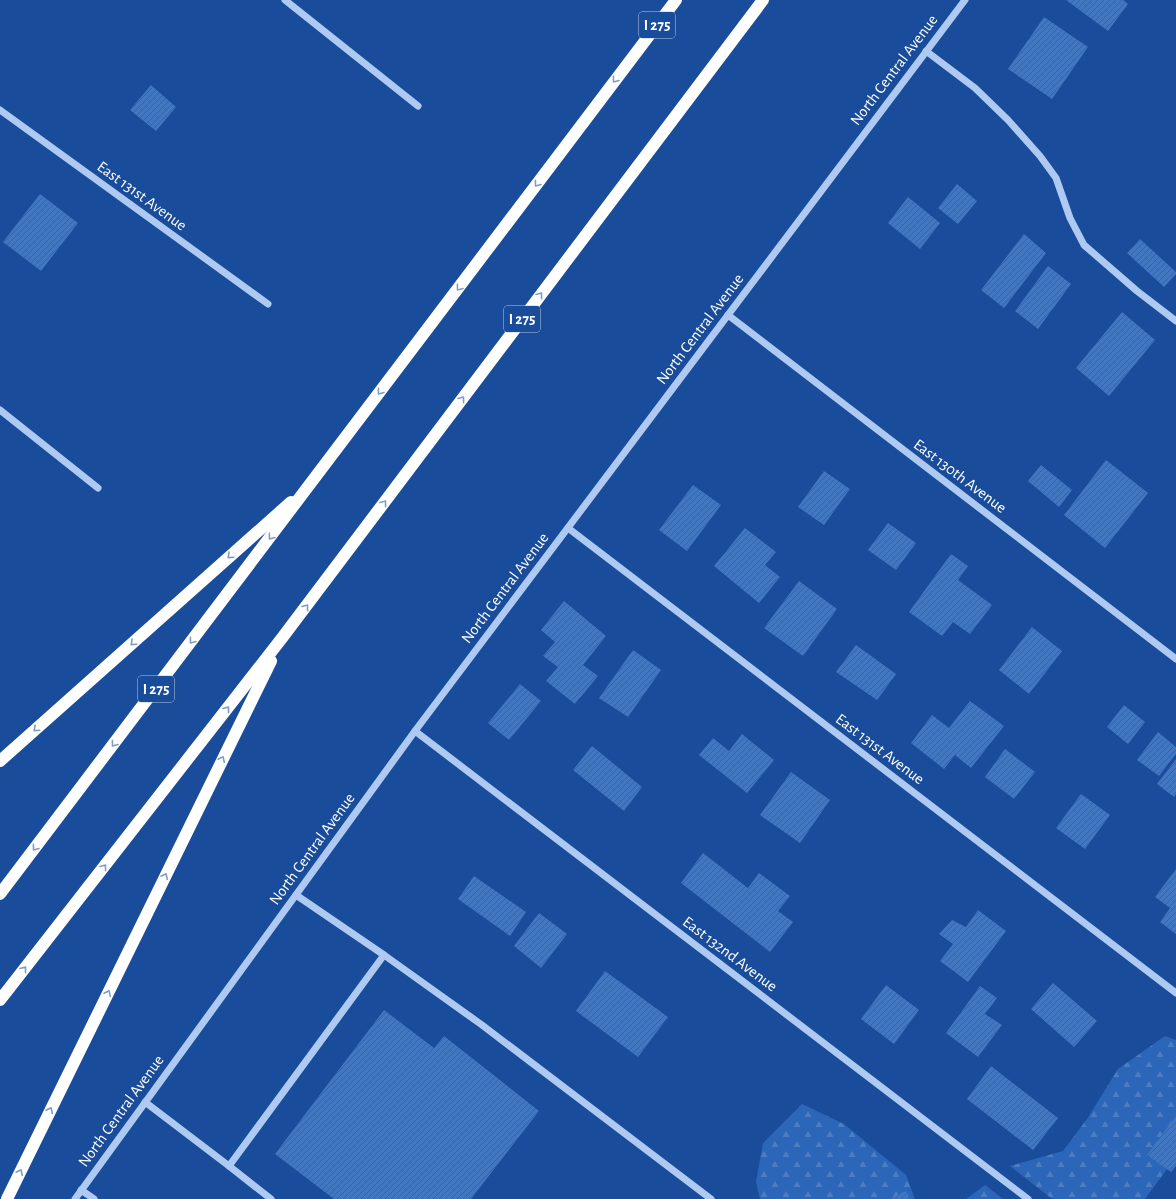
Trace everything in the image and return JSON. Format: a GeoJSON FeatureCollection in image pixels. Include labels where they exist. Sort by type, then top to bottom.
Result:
{"type":"FeatureCollection","features":[{"type":"Feature","properties":{"kind":"highway","name":"I 275"},"geometry":{"type":"LineString","coordinates":[[0,894],[676,0]]}},
{"type":"Feature","properties":{"kind":"highway","name":"I 275"},"geometry":{"type":"LineString","coordinates":[[0,1000],[282,638],[763,0]]}},
{"type":"Feature","properties":{"kind":"highway"},"geometry":{"type":"LineString","coordinates":[[0,761],[311,484]]}},
{"type":"Feature","properties":{"kind":"highway"},"geometry":{"type":"LineString","coordinates":[[6,1199],[282,638]]}},
{"type":"Feature","properties":{"kind":"street"},"geometry":{"type":"LineString","coordinates":[[285,0],[418,106]]}},
{"type":"Feature","properties":{"kind":"street","name":"North Central Avenue"},"geometry":{"type":"LineString","coordinates":[[74,1199],[415,731],[965,0]]}},
{"type":"Feature","properties":{"kind":"street"},"geometry":{"type":"LineString","coordinates":[[926,51],[975,88],[1008,120],[1040,156],[1056,178],[1070,218],[1084,245],[1137,291],[1176,321]]}},
{"type":"Feature","properties":{"kind":"street","name":"East 131st Avenue"},"geometry":{"type":"LineString","coordinates":[[0,110],[268,304]]}},
{"type":"Feature","properties":{"kind":"street","name":"East 130th Avenue"},"geometry":{"type":"LineString","coordinates":[[728,315],[1176,659]]}},
{"type":"Feature","properties":{"kind":"street"},"geometry":{"type":"LineString","coordinates":[[0,410],[98,488]]}},
{"type":"Feature","properties":{"kind":"street","name":"East 131st Avenue"},"geometry":{"type":"LineString","coordinates":[[568,528],[1176,993]]}},
{"type":"Feature","properties":{"kind":"street","name":"East 132nd Avenue"},"geometry":{"type":"LineString","coordinates":[[415,731],[1028,1199]]}},
{"type":"Feature","properties":{"kind":"street"},"geometry":{"type":"LineString","coordinates":[[296,895],[384,955],[482,1025],[711,1199]]}},
{"type":"Feature","properties":{"kind":"street"},"geometry":{"type":"LineString","coordinates":[[229,1166],[384,955]]}},
{"type":"Feature","properties":{"kind":"street"},"geometry":{"type":"LineString","coordinates":[[145,1102],[271,1199]]}},
{"type":"Feature","properties":{"kind":"street"},"geometry":{"type":"LineString","coordinates":[[81,1190],[94,1199]]}},
{"type":"Feature","properties":{"kind":"green space"},"geometry":{"type":"Polygon","coordinates":[[[1165,1036],[1176,1040],[1176,1157],[1145,1199],[1052,1199],[1010,1166],[1063,1151],[1087,1119],[1118,1069],[1165,1036]]]}},
{"type":"Feature","properties":{"kind":"green space"},"geometry":{"type":"Polygon","coordinates":[[[802,1104],[844,1124],[906,1175],[915,1199],[760,1199],[756,1182],[763,1143],[802,1104]]]}},
{"type":"Feature","properties":{"kind":"green space"},"geometry":{"type":"Polygon","coordinates":[[[985,1185],[1003,1199],[966,1199],[985,1185]]]}},
{"type":"Feature","properties":{"kind":"building"},"geometry":{"type":"Polygon","coordinates":[[[1066,0],[1123,0],[1128,4],[1108,31],[1066,0]]]}},
{"type":"Feature","properties":{"kind":"building"},"geometry":{"type":"Polygon","coordinates":[[[1044,17],[1088,47],[1052,99],[1008,69],[1044,17]]]}},
{"type":"Feature","properties":{"kind":"building"},"geometry":{"type":"Polygon","coordinates":[[[151,85],[176,107],[156,131],[130,110],[151,85]]]}},
{"type":"Feature","properties":{"kind":"building"},"geometry":{"type":"Polygon","coordinates":[[[957,184],[977,201],[958,224],[938,208],[957,184]]]}},
{"type":"Feature","properties":{"kind":"building"},"geometry":{"type":"Polygon","coordinates":[[[40,194],[78,223],[41,271],[3,242],[40,194]]]}},
{"type":"Feature","properties":{"kind":"building"},"geometry":{"type":"Polygon","coordinates":[[[908,197],[940,223],[920,249],[888,223],[908,197]]]}},
{"type":"Feature","properties":{"kind":"building"},"geometry":{"type":"Polygon","coordinates":[[[1024,234],[1046,253],[1004,308],[981,290],[1024,234]]]}},
{"type":"Feature","properties":{"kind":"building"},"geometry":{"type":"Polygon","coordinates":[[[1140,239],[1176,272],[1176,274],[1164,287],[1127,253],[1140,239]]]}},
{"type":"Feature","properties":{"kind":"building"},"geometry":{"type":"Polygon","coordinates":[[[1048,266],[1071,284],[1038,329],[1015,311],[1048,266]]]}},
{"type":"Feature","properties":{"kind":"building"},"geometry":{"type":"Polygon","coordinates":[[[1122,312],[1155,340],[1109,396],[1076,368],[1122,312]]]}},
{"type":"Feature","properties":{"kind":"building"},"geometry":{"type":"Polygon","coordinates":[[[1106,460],[1148,493],[1105,548],[1064,515],[1106,460]]]}},
{"type":"Feature","properties":{"kind":"building"},"geometry":{"type":"Polygon","coordinates":[[[1041,465],[1072,490],[1059,507],[1028,481],[1041,465]]]}},
{"type":"Feature","properties":{"kind":"building"},"geometry":{"type":"Polygon","coordinates":[[[824,471],[850,489],[824,525],[798,507],[824,471]]]}},
{"type":"Feature","properties":{"kind":"building"},"geometry":{"type":"Polygon","coordinates":[[[693,485],[721,505],[687,551],[659,530],[693,485]]]}},
{"type":"Feature","properties":{"kind":"building"},"geometry":{"type":"Polygon","coordinates":[[[888,523],[916,543],[896,570],[868,550],[888,523]]]}},
{"type":"Feature","properties":{"kind":"building"},"geometry":{"type":"Polygon","coordinates":[[[745,528],[776,552],[765,565],[780,577],[759,603],[714,566],[745,528]]]}},
{"type":"Feature","properties":{"kind":"building"},"geometry":{"type":"Polygon","coordinates":[[[951,554],[968,566],[958,580],[992,605],[970,634],[953,622],[942,636],[909,612],[951,554]]]}},
{"type":"Feature","properties":{"kind":"building"},"geometry":{"type":"Polygon","coordinates":[[[799,581],[837,609],[803,656],[764,628],[799,581]]]}},
{"type":"Feature","properties":{"kind":"building"},"geometry":{"type":"Polygon","coordinates":[[[564,601],[606,636],[583,665],[598,676],[575,704],[546,681],[558,667],[543,656],[555,642],[541,630],[564,601]]]}},
{"type":"Feature","properties":{"kind":"building"},"geometry":{"type":"Polygon","coordinates":[[[1032,627],[1062,651],[1029,694],[999,670],[1032,627]]]}},
{"type":"Feature","properties":{"kind":"building"},"geometry":{"type":"Polygon","coordinates":[[[856,645],[896,674],[877,700],[836,672],[856,645]]]}},
{"type":"Feature","properties":{"kind":"building"},"geometry":{"type":"Polygon","coordinates":[[[633,650],[661,670],[628,717],[599,698],[633,650]]]}},
{"type":"Feature","properties":{"kind":"building"},"geometry":{"type":"Polygon","coordinates":[[[520,684],[541,701],[509,740],[488,723],[520,684]]]}},
{"type":"Feature","properties":{"kind":"building"},"geometry":{"type":"Polygon","coordinates":[[[970,701],[1004,726],[971,768],[955,755],[944,769],[911,743],[932,715],[949,728],[970,701]]]}},
{"type":"Feature","properties":{"kind":"building"},"geometry":{"type":"Polygon","coordinates":[[[1124,705],[1145,722],[1128,744],[1107,727],[1124,705]]]}},
{"type":"Feature","properties":{"kind":"building"},"geometry":{"type":"Polygon","coordinates":[[[1158,732],[1176,747],[1176,754],[1159,776],[1137,760],[1158,732]]]}},
{"type":"Feature","properties":{"kind":"building"},"geometry":{"type":"Polygon","coordinates":[[[742,734],[774,760],[747,793],[699,755],[713,738],[729,751],[742,734]]]}},
{"type":"Feature","properties":{"kind":"building"},"geometry":{"type":"Polygon","coordinates":[[[592,746],[642,787],[624,811],[573,770],[592,746]]]}},
{"type":"Feature","properties":{"kind":"building"},"geometry":{"type":"Polygon","coordinates":[[[1005,749],[1035,772],[1014,799],[985,777],[1005,749]]]}},
{"type":"Feature","properties":{"kind":"building"},"geometry":{"type":"Polygon","coordinates":[[[1176,759],[1176,794],[1174,797],[1157,784],[1176,759]]]}},
{"type":"Feature","properties":{"kind":"building"},"geometry":{"type":"Polygon","coordinates":[[[791,772],[830,800],[800,843],[760,815],[791,772]]]}},
{"type":"Feature","properties":{"kind":"building"},"geometry":{"type":"Polygon","coordinates":[[[1081,794],[1110,815],[1085,849],[1056,828],[1081,794]]]}},
{"type":"Feature","properties":{"kind":"building"},"geometry":{"type":"Polygon","coordinates":[[[703,853],[748,888],[759,873],[790,896],[778,911],[793,922],[770,952],[681,883],[703,853]]]}},
{"type":"Feature","properties":{"kind":"building"},"geometry":{"type":"Polygon","coordinates":[[[1176,869],[1176,934],[1160,922],[1170,908],[1155,897],[1176,869]]]}},
{"type":"Feature","properties":{"kind":"building"},"geometry":{"type":"Polygon","coordinates":[[[474,876],[526,912],[510,936],[458,899],[474,876]]]}},
{"type":"Feature","properties":{"kind":"building"},"geometry":{"type":"Polygon","coordinates":[[[978,910],[1006,931],[968,982],[940,961],[953,944],[939,934],[952,920],[966,927],[978,910]]]}},
{"type":"Feature","properties":{"kind":"building"},"geometry":{"type":"Polygon","coordinates":[[[539,913],[567,934],[541,968],[514,946],[539,913]]]}},
{"type":"Feature","properties":{"kind":"building"},"geometry":{"type":"Polygon","coordinates":[[[605,971],[668,1017],[638,1057],[576,1011],[605,971]]]}},
{"type":"Feature","properties":{"kind":"building"},"geometry":{"type":"Polygon","coordinates":[[[1053,983],[1097,1021],[1074,1047],[1031,1009],[1053,983]]]}},
{"type":"Feature","properties":{"kind":"building"},"geometry":{"type":"Polygon","coordinates":[[[886,985],[919,1010],[894,1044],[861,1019],[886,985]]]}},
{"type":"Feature","properties":{"kind":"building"},"geometry":{"type":"Polygon","coordinates":[[[980,986],[997,998],[985,1014],[1002,1025],[978,1057],[946,1033],[980,986]]]}},
{"type":"Feature","properties":{"kind":"building"},"geometry":{"type":"Polygon","coordinates":[[[384,1010],[434,1048],[444,1036],[539,1111],[471,1199],[334,1199],[275,1154],[384,1010]]]}},
{"type":"Feature","properties":{"kind":"building"},"geometry":{"type":"Polygon","coordinates":[[[991,1066],[1058,1118],[1033,1150],[967,1099],[991,1066]]]}},
{"type":"Feature","properties":{"kind":"building"},"geometry":{"type":"Polygon","coordinates":[[[1176,1116],[1176,1166],[1171,1172],[1147,1155],[1176,1116]]]}},
{"type":"Feature","properties":{"kind":"building"},"geometry":{"type":"Polygon","coordinates":[[[906,1191],[910,1199],[890,1199],[906,1191]]]}}]}
